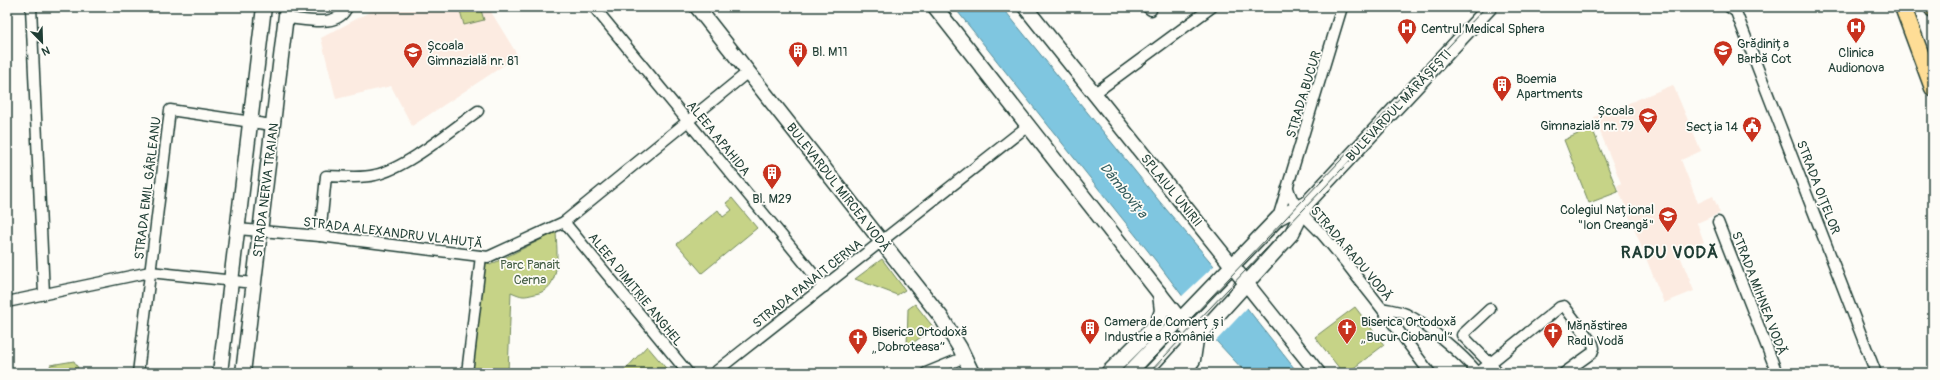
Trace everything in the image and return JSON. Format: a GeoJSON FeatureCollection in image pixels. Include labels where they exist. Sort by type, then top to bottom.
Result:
{"type":"FeatureCollection","features":[{"type":"Feature","properties":{"kind":"main road","name":"STRADA NERVA TRAIAN"},"geometry":{"type":"LineString","coordinates":[[220,373],[264,7]]}},
{"type":"Feature","properties":{"kind":"main road","name":"BULEVARDUL MIRCEA VODĂ"},"geometry":{"type":"LineString","coordinates":[[697,7],[941,317],[965,357],[972,373]]}},
{"type":"Feature","properties":{"kind":"main road"},"geometry":{"type":"LineString","coordinates":[[935,7],[1160,293],[1184,314],[1200,335],[1193,360],[1183,373]]}},
{"type":"Feature","properties":{"kind":"main road","name":"SPLAIUL UNIRII"},"geometry":{"type":"LineString","coordinates":[[1024,7],[1095,93],[1243,288],[1318,373]]}},
{"type":"Feature","properties":{"kind":"main road","name":"BULEVARDUL MĂRĂȘEȘTI"},"geometry":{"type":"LineString","coordinates":[[1165,373],[1292,233],[1302,208],[1490,7]]}},
{"type":"Feature","properties":{"kind":"main road"},"geometry":{"type":"LineString","coordinates":[[1903,7],[1933,88]]}},
{"type":"Feature","properties":{"kind":"main road"},"geometry":{"type":"LineString","coordinates":[[1910,7],[1933,61]]}},
{"type":"Feature","properties":{"kind":"main road","name":"STRADA NERVA TRAIAN"},"geometry":{"type":"LineString","coordinates":[[243,373],[286,12]]}},
{"type":"Feature","properties":{"kind":"main road","name":"BULEVARDUL MĂRĂȘEȘTI"},"geometry":{"type":"LineString","coordinates":[[1129,373],[1184,314],[1278,218],[1302,208]]}},
{"type":"Feature","properties":{"kind":"main road"},"geometry":{"type":"LineString","coordinates":[[1108,373],[1156,324],[1162,311],[1160,293]]}},
{"type":"Feature","properties":{"kind":"main road"},"geometry":{"type":"LineString","coordinates":[[1156,324],[1166,324],[1184,314]]}},
{"type":"Feature","properties":{"kind":"street"},"geometry":{"type":"LineString","coordinates":[[30,7],[44,294]]}},
{"type":"Feature","properties":{"kind":"street"},"geometry":{"type":"LineString","coordinates":[[286,12],[332,20],[342,16],[348,7]]}},
{"type":"Feature","properties":{"kind":"street","name":"ALEEA APAHIDA"},"geometry":{"type":"LineString","coordinates":[[594,7],[824,287]]}},
{"type":"Feature","properties":{"kind":"street"},"geometry":{"type":"LineString","coordinates":[[1095,93],[1212,7]]}},
{"type":"Feature","properties":{"kind":"street","name":"STRADA BUCUR"},"geometry":{"type":"LineString","coordinates":[[1278,218],[1342,7]]}},
{"type":"Feature","properties":{"kind":"street","name":"STRADA OIȚELOR"},"geometry":{"type":"LineString","coordinates":[[1733,9],[1876,373]]}},
{"type":"Feature","properties":{"kind":"street","name":"STRADA ALEXANDRU VLAHUȚĂ"},"geometry":{"type":"LineString","coordinates":[[237,229],[320,236],[488,257],[564,222],[687,120],[748,72]]}},
{"type":"Feature","properties":{"kind":"street","name":"STRADA EMIL GÂRLEANU"},"geometry":{"type":"LineString","coordinates":[[138,373],[170,110],[272,125]]}},
{"type":"Feature","properties":{"kind":"street"},"geometry":{"type":"LineString","coordinates":[[320,236],[326,176],[362,177],[387,172],[405,163],[478,111]]}},
{"type":"Feature","properties":{"kind":"street","name":"STRADA PANAIT CERNA"},"geometry":{"type":"LineString","coordinates":[[714,373],[1029,125]]}},
{"type":"Feature","properties":{"kind":"street"},"geometry":{"type":"LineString","coordinates":[[1288,188],[1292,201],[1302,208]]}},
{"type":"Feature","properties":{"kind":"street","name":"STRADA RADU VODĂ"},"geometry":{"type":"LineString","coordinates":[[1302,208],[1382,308],[1430,373]]}},
{"type":"Feature","properties":{"kind":"street","name":"ALEEA DIMITRIE ANGHEL"},"geometry":{"type":"LineString","coordinates":[[564,222],[688,373]]}},
{"type":"Feature","properties":{"kind":"street","name":"STRADA MIHNEA VODĂ"},"geometry":{"type":"LineString","coordinates":[[1718,222],[1777,373]]}},
{"type":"Feature","properties":{"kind":"street"},"geometry":{"type":"LineString","coordinates":[[467,373],[481,256]]}},
{"type":"Feature","properties":{"kind":"street"},"geometry":{"type":"LineString","coordinates":[[7,302],[150,272],[253,283]]}},
{"type":"Feature","properties":{"kind":"street"},"geometry":{"type":"LineString","coordinates":[[1382,308],[1405,314],[1428,329],[1470,364],[1478,373],[1560,307],[1564,306],[1593,344],[1594,348],[1592,353],[1564,373]]}},
{"type":"Feature","properties":{"kind":"street"},"geometry":{"type":"LineString","coordinates":[[1490,309],[1462,335],[1499,373]]}},
{"type":"Feature","properties":{"kind":"street"},"geometry":{"type":"LineString","coordinates":[[926,373],[965,357]]}},
{"type":"Feature","properties":{"kind":"shaded area","name":"Școala Gimnazială nr. 81"},"geometry":{"type":"Polygon","coordinates":[[[379,7],[488,7],[518,56],[412,126],[391,86],[336,99],[321,38],[379,7]]]}},
{"type":"Feature","properties":{"kind":"shaded area"},"geometry":{"type":"Polygon","coordinates":[[[1673,85],[1701,151],[1681,160],[1698,203],[1713,196],[1720,213],[1697,223],[1704,242],[1679,253],[1694,291],[1664,303],[1617,186],[1621,183],[1594,117],[1673,85]]]}},
{"type":"Feature","properties":{"kind":"green space"},"geometry":{"type":"Polygon","coordinates":[[[459,7],[480,7],[484,20],[464,25],[459,7]]]}},
{"type":"Feature","properties":{"kind":"green space"},"geometry":{"type":"Polygon","coordinates":[[[1592,128],[1618,192],[1589,203],[1564,140],[1592,128]]]}},
{"type":"Feature","properties":{"kind":"green space"},"geometry":{"type":"Polygon","coordinates":[[[732,198],[757,228],[702,273],[677,244],[718,210],[723,217],[732,210],[726,203],[732,198]]]}},
{"type":"Feature","properties":{"kind":"green space","name":"Parc Panait Cerna"},"geometry":{"type":"Polygon","coordinates":[[[556,232],[556,269],[554,278],[550,285],[544,291],[528,296],[521,296],[511,292],[508,373],[467,373],[481,256],[490,265],[556,232]]]}},
{"type":"Feature","properties":{"kind":"green space"},"geometry":{"type":"Polygon","coordinates":[[[882,259],[905,290],[897,295],[855,279],[882,259]]]}},
{"type":"Feature","properties":{"kind":"green space"},"geometry":{"type":"Polygon","coordinates":[[[915,304],[934,328],[907,347],[908,309],[915,304]]]}},
{"type":"Feature","properties":{"kind":"green space"},"geometry":{"type":"Polygon","coordinates":[[[1355,307],[1384,345],[1347,373],[1343,373],[1315,337],[1355,307]]]}},
{"type":"Feature","properties":{"kind":"green space"},"geometry":{"type":"Polygon","coordinates":[[[647,346],[670,373],[624,373],[623,372],[647,346]]]}},
{"type":"Feature","properties":{"kind":"green space"},"geometry":{"type":"Polygon","coordinates":[[[74,361],[78,368],[75,372],[53,373],[50,365],[74,361]]]}},
{"type":"Feature","properties":{"kind":"water","name":"Dâmbovița"},"geometry":{"type":"Polygon","coordinates":[[[954,7],[1002,7],[1160,202],[1214,266],[1298,373],[1246,373],[1218,343],[1156,261],[954,7]]]}},
{"type":"Feature","properties":{"kind":"pier"},"geometry":{"type":"Polygon","coordinates":[[[1216,264],[1248,307],[1215,342],[1181,297],[1216,264]]]}},
{"type":"Feature","properties":{"kind":"tram line"},"geometry":{"type":"LineString","coordinates":[[1139,373],[1486,7]]}},
{"type":"Feature","properties":{"kind":"tram line"},"geometry":{"type":"LineString","coordinates":[[1149,373],[1395,113]]}},
{"type":"Feature","properties":{"kind":"place","name":"Clinica Audionova"},"geometry":{"type":"Point","coordinates":[1856,44]}},
{"type":"Feature","properties":{"kind":"place","name":"Centrul Medical Sphera"},"geometry":{"type":"Point","coordinates":[1407,45]}},
{"type":"Feature","properties":{"kind":"place","name":"Grădinița Barbă Cot"},"geometry":{"type":"Point","coordinates":[1723,67]}},
{"type":"Feature","properties":{"kind":"place","name":"Bl. M11"},"geometry":{"type":"Point","coordinates":[798,68]}},
{"type":"Feature","properties":{"kind":"place","name":"Școala Gimnazială nr. 81"},"geometry":{"type":"Point","coordinates":[413,69]}},
{"type":"Feature","properties":{"kind":"place","name":"Boemia Apartments"},"geometry":{"type":"Point","coordinates":[1502,102]}},
{"type":"Feature","properties":{"kind":"place","name":"Școala Gimnazială nr. 79"},"geometry":{"type":"Point","coordinates":[1648,134]}},
{"type":"Feature","properties":{"kind":"place","name":"Secția 14"},"geometry":{"type":"Point","coordinates":[1752,143]}},
{"type":"Feature","properties":{"kind":"place","name":"Bl. M29"},"geometry":{"type":"Point","coordinates":[772,190]}},
{"type":"Feature","properties":{"kind":"place","name":"Colegiul Național \"Ion Creangă\""},"geometry":{"type":"Point","coordinates":[1668,233]}},
{"type":"Feature","properties":{"kind":"place","name":"Camera de Comerț și Industrie a României"},"geometry":{"type":"Point","coordinates":[1090,345]}},
{"type":"Feature","properties":{"kind":"place","name":"Biserica Ortodoxă „Bucur Ciobanul”"},"geometry":{"type":"Point","coordinates":[1347,345]}},
{"type":"Feature","properties":{"kind":"place","name":"Mănăstirea Radu Vodă"},"geometry":{"type":"Point","coordinates":[1553,349]}},
{"type":"Feature","properties":{"kind":"place","name":"Biserica Ortodoxă „Dobroteasa”"},"geometry":{"type":"Point","coordinates":[858,355]}},
{"type":"Feature","properties":{"kind":"district","name":"RADU VODĂ"},"geometry":{"type":"Point","coordinates":[1670,252]}}]}
